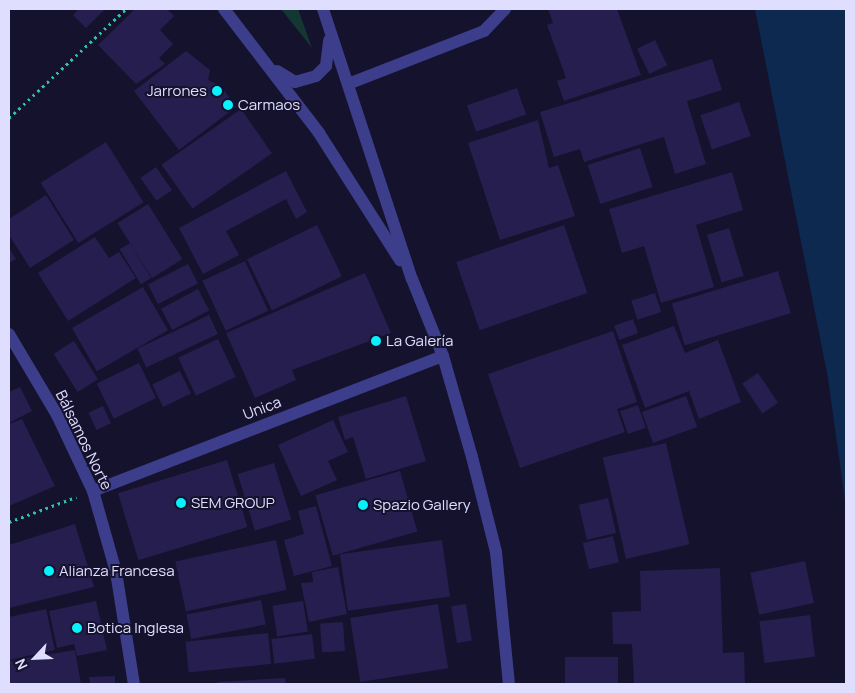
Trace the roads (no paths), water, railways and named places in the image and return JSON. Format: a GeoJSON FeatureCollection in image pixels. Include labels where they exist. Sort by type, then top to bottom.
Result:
{"type":"FeatureCollection","features":[{"type":"Feature","properties":{"kind":"street"},"geometry":{"type":"LineString","coordinates":[[224,9],[267,63],[324,141],[412,279]]}},
{"type":"Feature","properties":{"kind":"street"},"geometry":{"type":"LineString","coordinates":[[267,63],[295,82],[316,76],[329,56],[323,9]]}},
{"type":"Feature","properties":{"kind":"street"},"geometry":{"type":"LineString","coordinates":[[323,9],[412,279],[443,356],[496,552],[510,684]]}},
{"type":"Feature","properties":{"kind":"street"},"geometry":{"type":"LineString","coordinates":[[348,84],[484,31],[505,9]]}},
{"type":"Feature","properties":{"kind":"street","name":"Bálsamos Norte"},"geometry":{"type":"LineString","coordinates":[[9,334],[57,415],[93,491],[116,572],[134,684]]}},
{"type":"Feature","properties":{"kind":"street","name":"Unica"},"geometry":{"type":"LineString","coordinates":[[93,491],[443,356]]}},
{"type":"Feature","properties":{"kind":"water"},"geometry":{"type":"Polygon","coordinates":[[[755,9],[846,9],[846,508],[828,378],[755,9]]]}},
{"type":"Feature","properties":{"kind":"place","name":"Jarrones"},"geometry":{"type":"Point","coordinates":[217,91]}},
{"type":"Feature","properties":{"kind":"place","name":"Carmaos"},"geometry":{"type":"Point","coordinates":[228,105]}},
{"type":"Feature","properties":{"kind":"place","name":"La Galería"},"geometry":{"type":"Point","coordinates":[376,341]}},
{"type":"Feature","properties":{"kind":"place","name":"SEM GROUP"},"geometry":{"type":"Point","coordinates":[181,503]}},
{"type":"Feature","properties":{"kind":"place","name":"Spazio Gallery"},"geometry":{"type":"Point","coordinates":[363,505]}},
{"type":"Feature","properties":{"kind":"place","name":"Alianza Francesa"},"geometry":{"type":"Point","coordinates":[49,571]}},
{"type":"Feature","properties":{"kind":"place","name":"Botica Inglesa"},"geometry":{"type":"Point","coordinates":[77,628]}}]}
